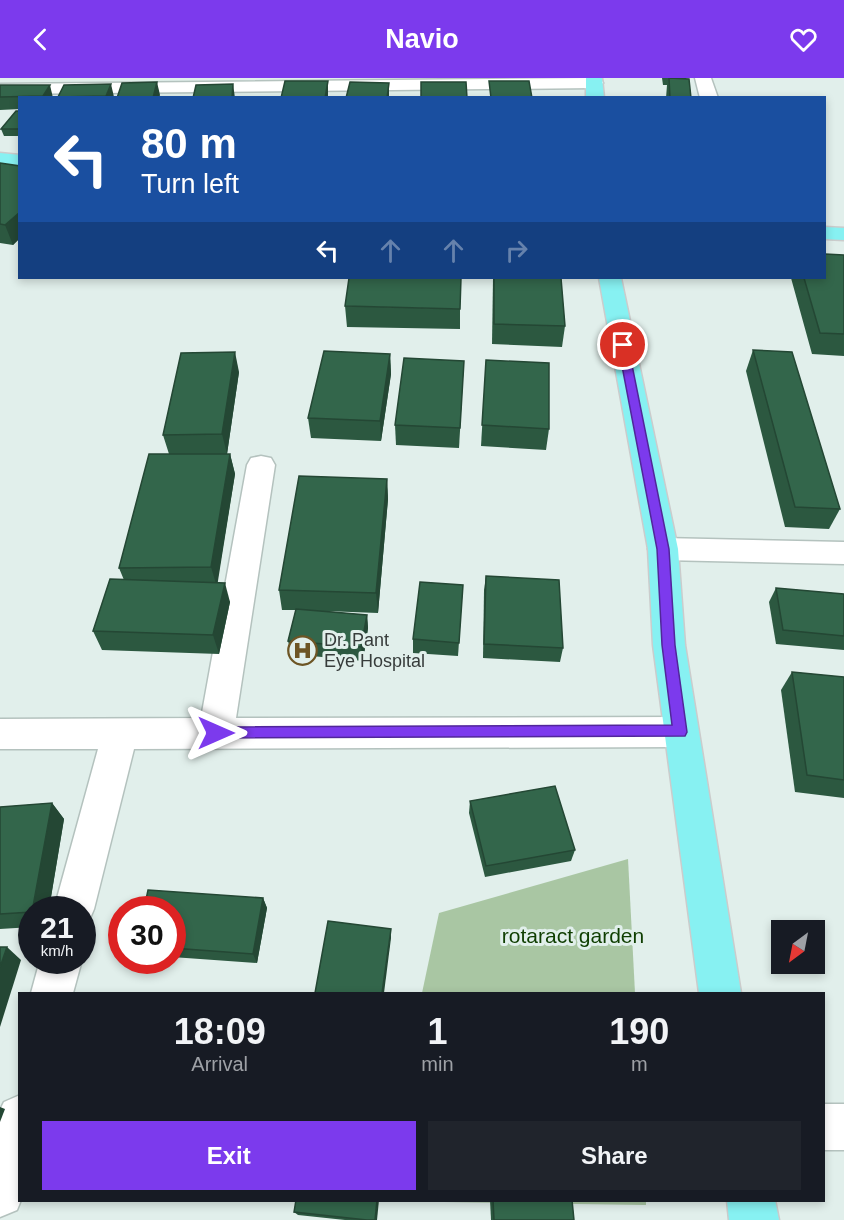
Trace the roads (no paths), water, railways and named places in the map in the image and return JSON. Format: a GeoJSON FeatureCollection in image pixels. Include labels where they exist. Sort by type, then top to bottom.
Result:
{"type":"FeatureCollection","features":[{"type":"Feature","properties":{"kind":"main road"},"geometry":{"type":"LineString","coordinates":[[0,159],[18,161]]}},
{"type":"Feature","properties":{"kind":"main road"},"geometry":{"type":"LineString","coordinates":[[826,216],[844,217]]}},
{"type":"Feature","properties":{"kind":"main road"},"geometry":{"type":"LineString","coordinates":[[826,233],[844,234]]}},
{"type":"Feature","properties":{"kind":"main road"},"geometry":{"type":"LineString","coordinates":[[610,279],[663,549],[669,645],[680,732],[720,992]]}},
{"type":"Feature","properties":{"kind":"main road"},"geometry":{"type":"LineString","coordinates":[[751,1202],[754,1220]]}},
{"type":"Feature","properties":{"kind":"street"},"geometry":{"type":"LineString","coordinates":[[704,78],[708,96]]}},
{"type":"Feature","properties":{"kind":"street"},"geometry":{"type":"LineString","coordinates":[[0,89],[166,83],[595,86]]}},
{"type":"Feature","properties":{"kind":"street"},"geometry":{"type":"LineString","coordinates":[[216,733],[261,465]]}},
{"type":"Feature","properties":{"kind":"street"},"geometry":{"type":"LineString","coordinates":[[663,549],[844,554]]}},
{"type":"Feature","properties":{"kind":"street"},"geometry":{"type":"LineString","coordinates":[[0,734],[680,732]]}},
{"type":"Feature","properties":{"kind":"street"},"geometry":{"type":"LineString","coordinates":[[77,896],[120,734]]}},
{"type":"Feature","properties":{"kind":"street"},"geometry":{"type":"LineString","coordinates":[[52,992],[57,974]]}},
{"type":"Feature","properties":{"kind":"street"},"geometry":{"type":"LineString","coordinates":[[0,1192],[18,1125]]}},
{"type":"Feature","properties":{"kind":"street"},"geometry":{"type":"LineString","coordinates":[[825,1127],[844,1127]]}},
{"type":"Feature","properties":{"kind":"place","name":"Dr. Pant Eye Hospital"},"geometry":{"type":"Point","coordinates":[303,650]}},
{"type":"Feature","properties":{"kind":"park label","name":"rotaract garden"},"geometry":{"type":"Point","coordinates":[573,935]}}]}
